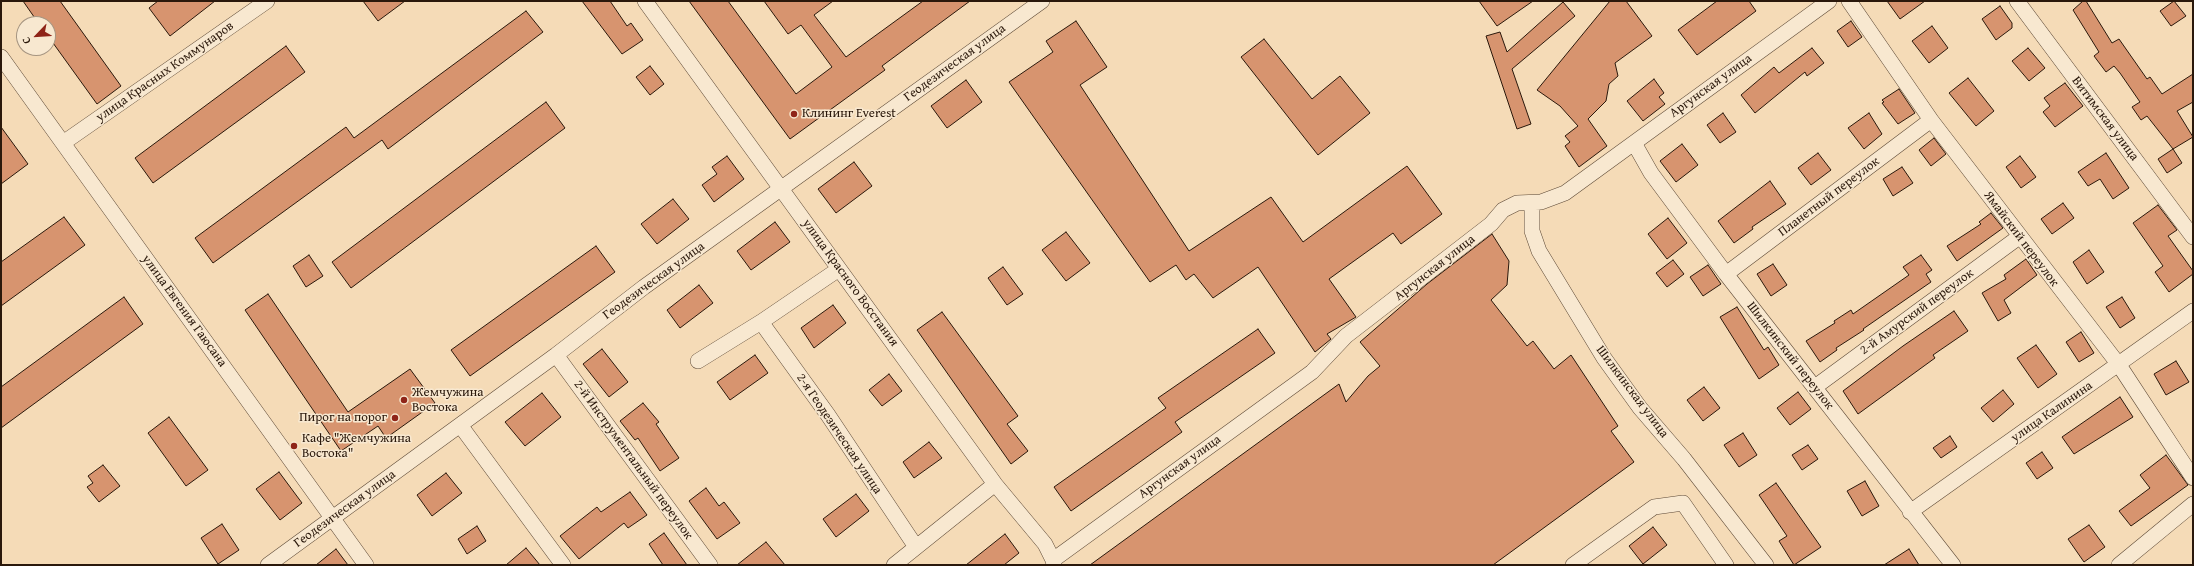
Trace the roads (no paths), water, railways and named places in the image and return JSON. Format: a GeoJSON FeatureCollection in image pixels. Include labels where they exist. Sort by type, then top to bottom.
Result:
{"type":"FeatureCollection","features":[{"type":"Feature","properties":{"kind":"street","name":"улица Красных Коммунаров"},"geometry":{"type":"LineString","coordinates":[[63,143],[268,1]]}},
{"type":"Feature","properties":{"kind":"street","name":"улица Красного Восстания"},"geometry":{"type":"LineString","coordinates":[[645,1],[995,484],[1045,544],[1054,562]]}},
{"type":"Feature","properties":{"kind":"street","name":"Геодезическая улица"},"geometry":{"type":"LineString","coordinates":[[268,565],[556,355],[644,287],[1042,1]]}},
{"type":"Feature","properties":{"kind":"street","name":"Аргунская улица"},"geometry":{"type":"LineString","coordinates":[[1054,562],[1312,372],[1346,336],[1491,224],[1503,210],[1517,203],[1541,202],[1564,193],[1829,1]]}},
{"type":"Feature","properties":{"kind":"street","name":"Ямайский переулок"},"geometry":{"type":"LineString","coordinates":[[1849,1],[1932,120],[2019,237],[2119,366],[2193,478]]}},
{"type":"Feature","properties":{"kind":"street","name":"Витимская улица"},"geometry":{"type":"LineString","coordinates":[[2017,1],[2193,237]]}},
{"type":"Feature","properties":{"kind":"street","name":"улица Евгения Гаюсана"},"geometry":{"type":"LineString","coordinates":[[1,57],[366,565]]}},
{"type":"Feature","properties":{"kind":"street","name":"Планетный переулок"},"geometry":{"type":"LineString","coordinates":[[1726,274],[1932,120]]}},
{"type":"Feature","properties":{"kind":"street","name":"Шилкинский переулок"},"geometry":{"type":"LineString","coordinates":[[1634,143],[1651,173],[1726,274],[1910,512],[1953,565]]}},
{"type":"Feature","properties":{"kind":"street","name":"Шилкинская улица"},"geometry":{"type":"LineString","coordinates":[[1532,203],[1532,231],[1539,251],[1600,351],[1640,408],[1684,459],[1766,565]]}},
{"type":"Feature","properties":{"kind":"street","name":"2-й Амурский переулок"},"geometry":{"type":"LineString","coordinates":[[1814,387],[2019,237]]}},
{"type":"Feature","properties":{"kind":"street"},"geometry":{"type":"LineString","coordinates":[[698,361],[761,322],[839,268]]}},
{"type":"Feature","properties":{"kind":"street","name":"улица Калинина"},"geometry":{"type":"LineString","coordinates":[[1910,512],[2119,366],[2193,311]]}},
{"type":"Feature","properties":{"kind":"street","name":"2-я Геодезическая улица"},"geometry":{"type":"LineString","coordinates":[[761,322],[828,415],[916,547]]}},
{"type":"Feature","properties":{"kind":"street","name":"2-й Инструментальный переулок"},"geometry":{"type":"LineString","coordinates":[[556,355],[710,565]]}},
{"type":"Feature","properties":{"kind":"street"},"geometry":{"type":"LineString","coordinates":[[460,424],[563,565]]}},
{"type":"Feature","properties":{"kind":"street"},"geometry":{"type":"LineString","coordinates":[[894,565],[995,484]]}},
{"type":"Feature","properties":{"kind":"street"},"geometry":{"type":"LineString","coordinates":[[1573,565],[1654,507],[1683,503],[1726,565]]}},
{"type":"Feature","properties":{"kind":"street"},"geometry":{"type":"LineString","coordinates":[[2119,565],[2193,504]]}},
{"type":"Feature","properties":{"kind":"place","name":"Клининг Everest"},"geometry":{"type":"Point","coordinates":[794,114]}},
{"type":"Feature","properties":{"kind":"place","name":"Жемчужина Востока"},"geometry":{"type":"Point","coordinates":[404,400]}},
{"type":"Feature","properties":{"kind":"place","name":"Пирог на порог"},"geometry":{"type":"Point","coordinates":[395,418]}},
{"type":"Feature","properties":{"kind":"place","name":"Кафе \"Жемчужина Востока\""},"geometry":{"type":"Point","coordinates":[294,446]}}]}
